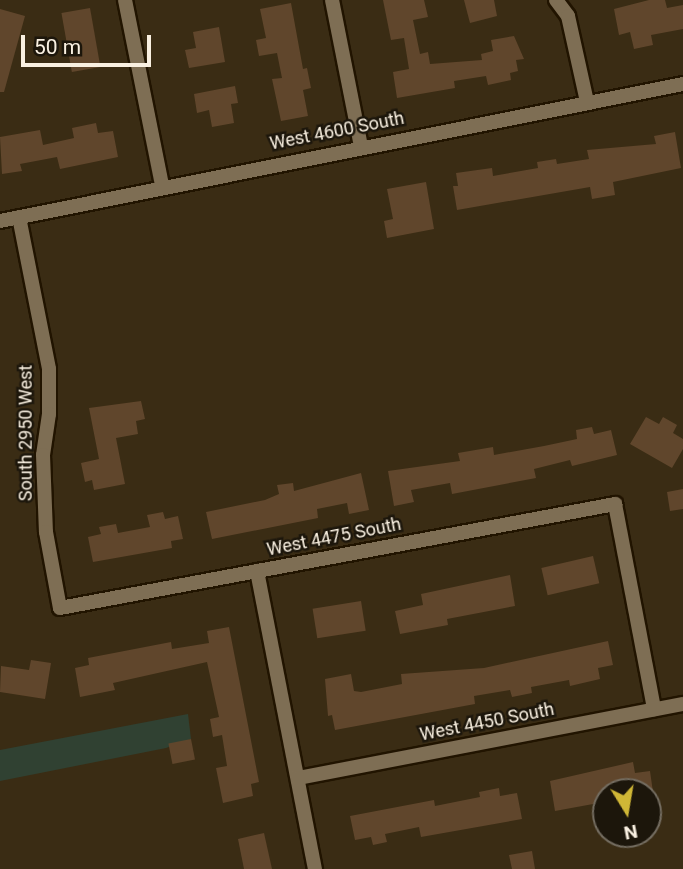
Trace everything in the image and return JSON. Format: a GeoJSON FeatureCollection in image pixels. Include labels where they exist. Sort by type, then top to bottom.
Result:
{"type":"FeatureCollection","features":[{"type":"Feature","properties":{"kind":"street"},"geometry":{"type":"LineString","coordinates":[[125,0],[162,185]]}},
{"type":"Feature","properties":{"kind":"street"},"geometry":{"type":"LineString","coordinates":[[332,0],[361,146]]}},
{"type":"Feature","properties":{"kind":"street"},"geometry":{"type":"LineString","coordinates":[[556,0],[568,16],[587,102]]}},
{"type":"Feature","properties":{"kind":"street","name":"West 4600 South"},"geometry":{"type":"LineString","coordinates":[[0,221],[162,185],[683,84]]}},
{"type":"Feature","properties":{"kind":"street","name":"South 2950 West"},"geometry":{"type":"LineString","coordinates":[[19,217],[48,369],[44,481],[46,532],[60,608]]}},
{"type":"Feature","properties":{"kind":"street","name":"West 4475 South"},"geometry":{"type":"LineString","coordinates":[[60,608],[615,504],[654,709]]}},
{"type":"Feature","properties":{"kind":"street"},"geometry":{"type":"LineString","coordinates":[[257,571],[315,869]]}},
{"type":"Feature","properties":{"kind":"street","name":"West 4450 South"},"geometry":{"type":"LineString","coordinates":[[298,778],[683,704]]}},
{"type":"Feature","properties":{"kind":"green space"},"geometry":{"type":"Polygon","coordinates":[[[188,714],[191,739],[166,748],[0,781],[0,750],[188,714]]]}},
{"type":"Feature","properties":{"kind":"building"},"geometry":{"type":"Polygon","coordinates":[[[383,0],[424,0],[428,17],[413,20],[420,54],[428,52],[430,64],[482,60],[481,54],[493,51],[491,40],[514,36],[524,59],[516,60],[518,71],[510,73],[511,80],[488,85],[486,76],[454,81],[455,88],[397,98],[393,72],[409,69],[404,38],[391,40],[383,0]]]}},
{"type":"Feature","properties":{"kind":"building"},"geometry":{"type":"Polygon","coordinates":[[[464,0],[494,0],[497,16],[470,23],[464,0]]]}},
{"type":"Feature","properties":{"kind":"building"},"geometry":{"type":"Polygon","coordinates":[[[649,0],[665,0],[667,8],[683,5],[683,29],[651,35],[653,45],[634,49],[630,32],[619,35],[614,9],[649,0]]]}},
{"type":"Feature","properties":{"kind":"building"},"geometry":{"type":"Polygon","coordinates":[[[291,3],[303,69],[307,68],[311,88],[303,90],[308,116],[281,121],[272,79],[282,78],[277,53],[259,56],[256,40],[266,38],[260,9],[291,3]]]}},
{"type":"Feature","properties":{"kind":"building"},"geometry":{"type":"Polygon","coordinates":[[[90,8],[100,67],[72,72],[61,13],[90,8]]]}},
{"type":"Feature","properties":{"kind":"building"},"geometry":{"type":"Polygon","coordinates":[[[0,9],[25,16],[4,92],[0,92],[0,9]]]}},
{"type":"Feature","properties":{"kind":"building"},"geometry":{"type":"Polygon","coordinates":[[[219,27],[225,62],[189,68],[185,50],[196,48],[193,32],[219,27]]]}},
{"type":"Feature","properties":{"kind":"building"},"geometry":{"type":"Polygon","coordinates":[[[235,86],[238,103],[231,104],[234,123],[212,127],[209,110],[197,113],[194,94],[235,86]]]}},
{"type":"Feature","properties":{"kind":"building"},"geometry":{"type":"Polygon","coordinates":[[[96,123],[98,133],[113,131],[118,157],[60,169],[57,157],[20,164],[22,171],[2,174],[0,137],[40,130],[43,145],[74,138],[72,128],[96,123]]]}},
{"type":"Feature","properties":{"kind":"building"},"geometry":{"type":"Polygon","coordinates":[[[675,132],[681,168],[613,182],[615,195],[592,199],[590,187],[457,210],[453,186],[458,186],[456,173],[492,168],[493,176],[538,168],[537,162],[556,159],[557,164],[589,159],[587,150],[656,144],[654,136],[675,132]]]}},
{"type":"Feature","properties":{"kind":"building"},"geometry":{"type":"Polygon","coordinates":[[[426,182],[434,229],[387,238],[384,221],[393,219],[387,189],[426,182]]]}},
{"type":"Feature","properties":{"kind":"building"},"geometry":{"type":"Polygon","coordinates":[[[141,401],[145,419],[136,421],[138,434],[116,438],[125,484],[94,490],[92,480],[85,482],[81,463],[99,459],[89,408],[141,401]]]}},
{"type":"Feature","properties":{"kind":"building"},"geometry":{"type":"Polygon","coordinates":[[[646,417],[659,424],[663,417],[677,425],[673,433],[683,439],[683,449],[672,468],[630,444],[646,417]]]}},
{"type":"Feature","properties":{"kind":"building"},"geometry":{"type":"Polygon","coordinates":[[[592,427],[594,434],[611,430],[617,455],[572,466],[570,460],[534,469],[536,478],[452,494],[450,483],[411,490],[414,502],[394,506],[388,471],[460,461],[458,453],[493,447],[494,455],[577,439],[576,430],[592,427]]]}},
{"type":"Feature","properties":{"kind":"building"},"geometry":{"type":"Polygon","coordinates":[[[361,473],[369,510],[349,514],[347,503],[317,509],[318,518],[212,539],[206,512],[265,500],[279,494],[277,485],[293,483],[294,491],[361,473]]]}},
{"type":"Feature","properties":{"kind":"building"},"geometry":{"type":"Polygon","coordinates":[[[683,489],[683,509],[670,511],[667,492],[683,489]]]}},
{"type":"Feature","properties":{"kind":"building"},"geometry":{"type":"Polygon","coordinates":[[[163,512],[165,519],[178,516],[183,539],[171,541],[172,548],[93,562],[88,537],[101,534],[99,527],[116,524],[118,533],[150,527],[147,515],[163,512]]]}},
{"type":"Feature","properties":{"kind":"building"},"geometry":{"type":"Polygon","coordinates":[[[593,556],[599,583],[548,595],[541,568],[593,556]]]}},
{"type":"Feature","properties":{"kind":"building"},"geometry":{"type":"Polygon","coordinates":[[[510,575],[515,606],[447,619],[448,625],[400,634],[395,611],[423,605],[421,594],[510,575]]]}},
{"type":"Feature","properties":{"kind":"building"},"geometry":{"type":"Polygon","coordinates":[[[361,601],[366,631],[317,638],[313,609],[361,601]]]}},
{"type":"Feature","properties":{"kind":"building"},"geometry":{"type":"Polygon","coordinates":[[[229,627],[259,782],[251,784],[253,796],[223,803],[216,768],[227,766],[222,735],[213,737],[210,719],[219,717],[207,662],[113,683],[115,690],[80,697],[75,668],[89,665],[88,658],[171,642],[172,649],[209,643],[207,631],[229,627]]]}},
{"type":"Feature","properties":{"kind":"building"},"geometry":{"type":"Polygon","coordinates":[[[608,641],[613,665],[598,668],[600,679],[570,686],[569,680],[531,687],[532,693],[512,697],[510,690],[474,696],[475,704],[335,730],[332,715],[328,716],[325,679],[351,674],[354,691],[361,692],[402,684],[401,674],[484,668],[608,641]]]}},
{"type":"Feature","properties":{"kind":"building"},"geometry":{"type":"Polygon","coordinates":[[[31,660],[51,663],[45,699],[0,692],[1,666],[29,670],[31,660]]]}},
{"type":"Feature","properties":{"kind":"building"},"geometry":{"type":"Polygon","coordinates":[[[191,739],[195,760],[172,764],[168,743],[191,739]]]}},
{"type":"Feature","properties":{"kind":"building"},"geometry":{"type":"Polygon","coordinates":[[[633,762],[635,773],[650,771],[651,778],[592,778],[592,804],[555,811],[550,781],[633,762]]]}},
{"type":"Feature","properties":{"kind":"building"},"geometry":{"type":"Polygon","coordinates":[[[499,788],[500,796],[517,793],[522,819],[421,837],[419,827],[385,834],[387,842],[373,845],[371,837],[355,840],[350,816],[434,800],[435,806],[480,797],[479,792],[499,788]]]}},
{"type":"Feature","properties":{"kind":"building"},"geometry":{"type":"Polygon","coordinates":[[[264,833],[272,869],[244,869],[238,839],[264,833]]]}},
{"type":"Feature","properties":{"kind":"building"},"geometry":{"type":"Polygon","coordinates":[[[532,851],[535,869],[512,869],[509,855],[532,851]]]}}]}
